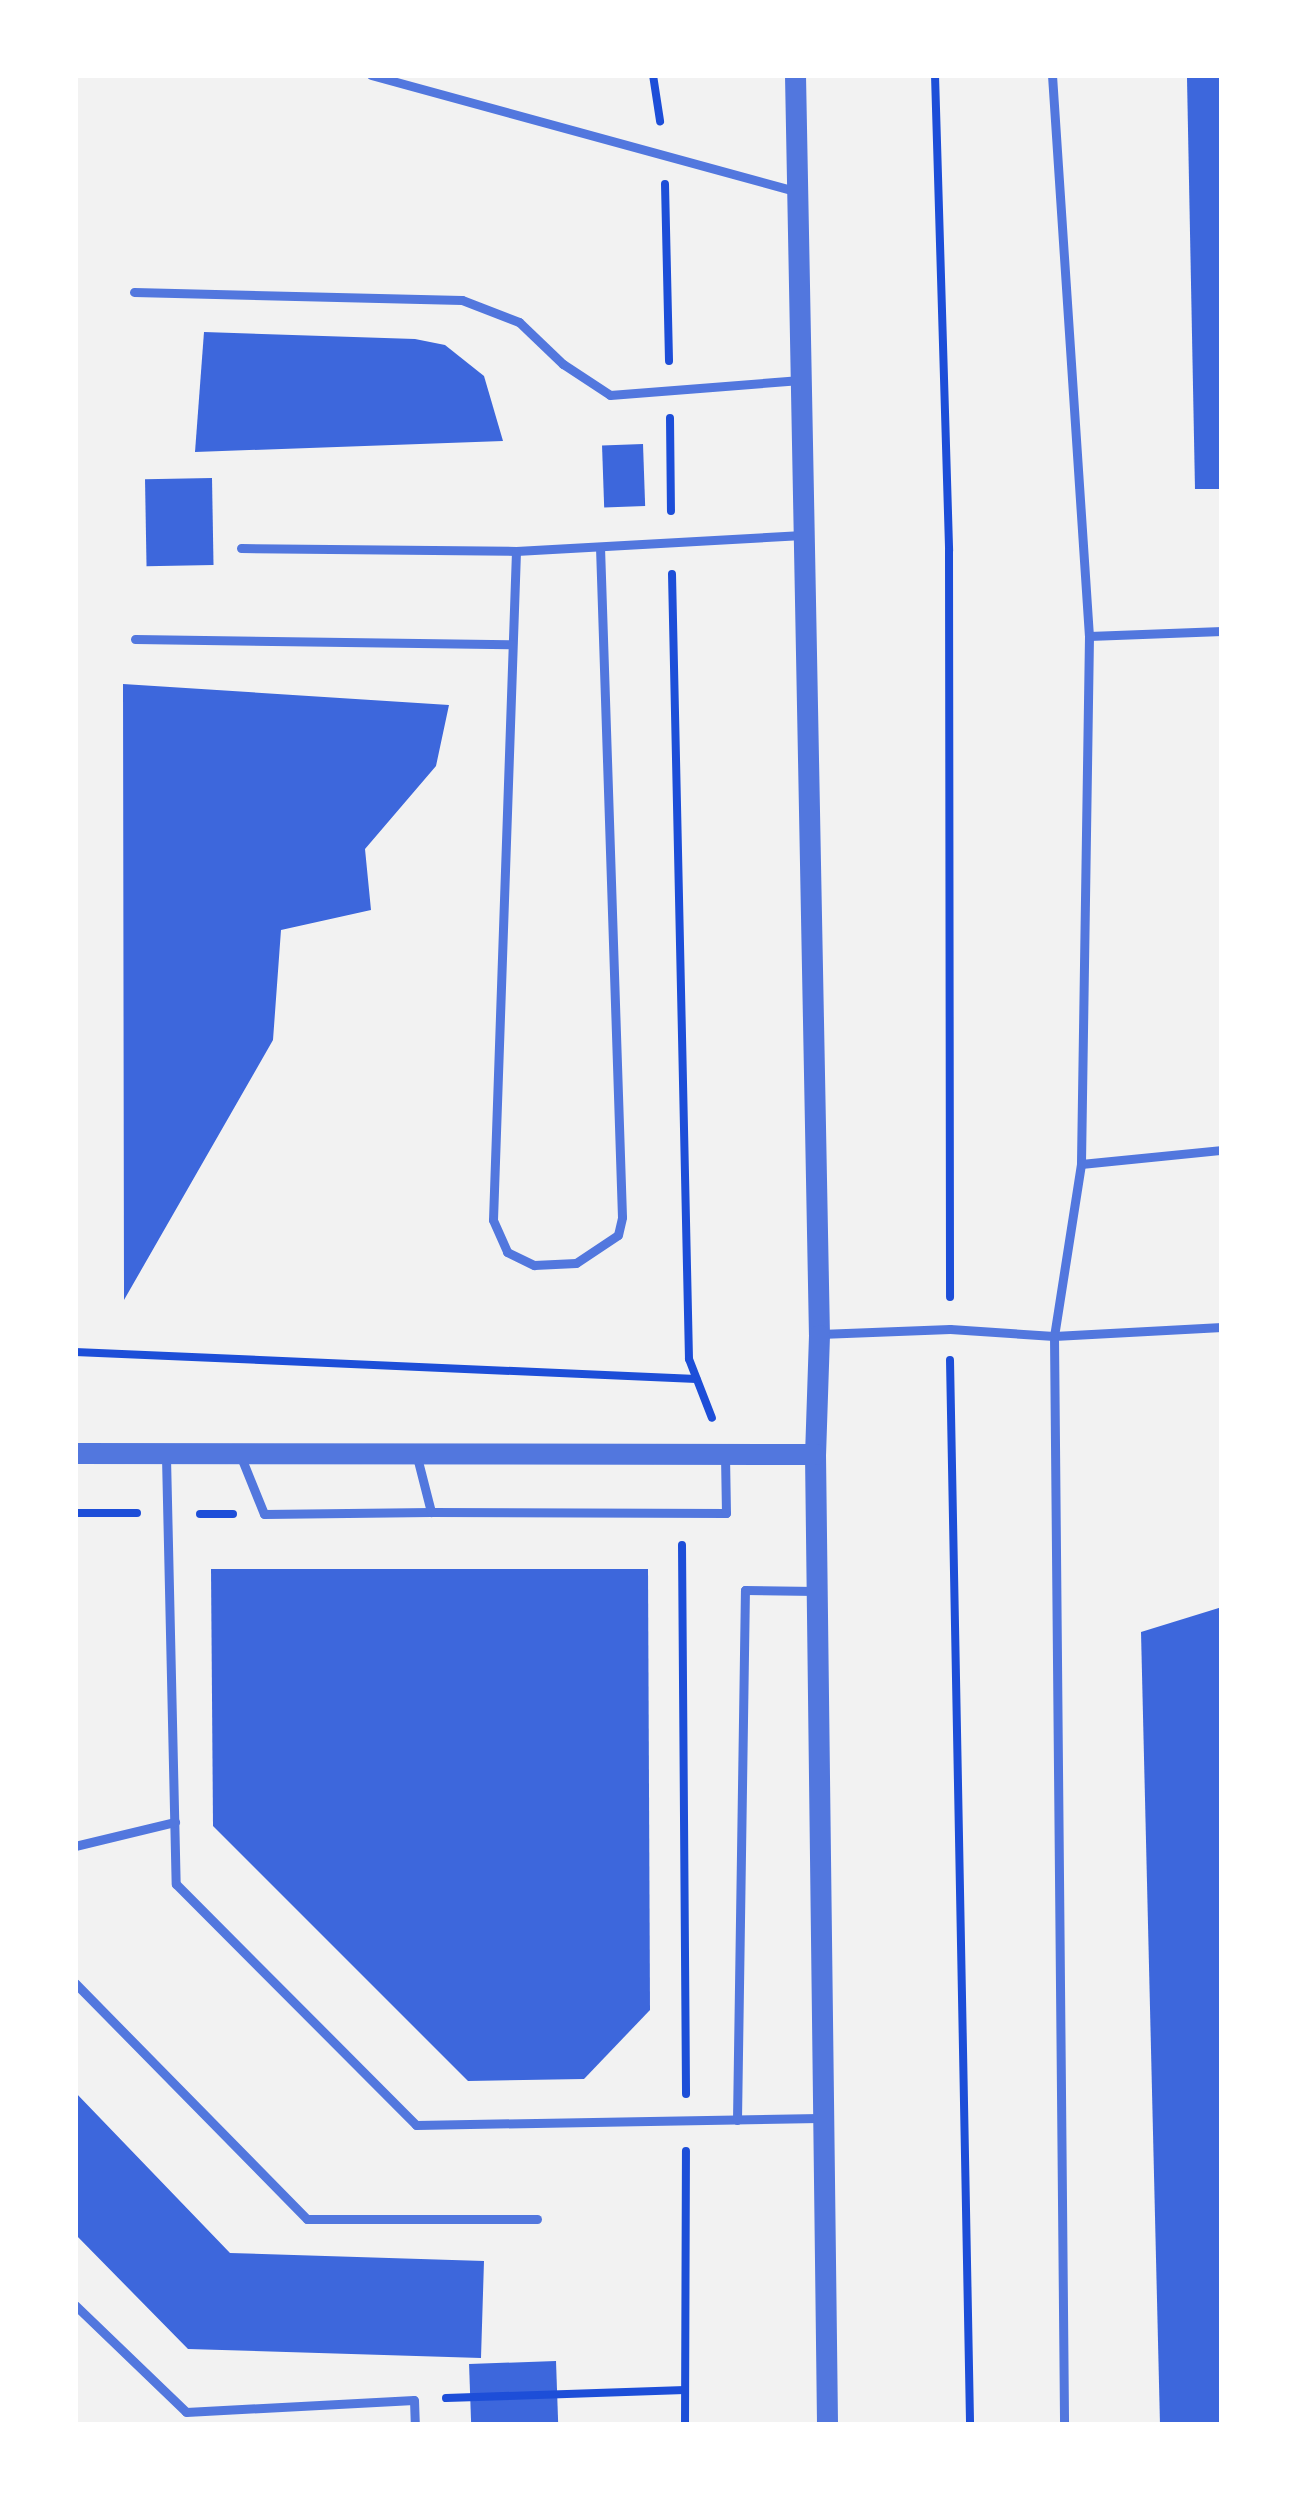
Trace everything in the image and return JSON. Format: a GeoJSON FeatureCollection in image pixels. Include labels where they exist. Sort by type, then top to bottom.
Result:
{"type":"FeatureCollection","features":[{"type":"Feature","properties":{"kind":"street"},"geometry":{"type":"LineString","coordinates":[[795,75],[820,1334],[815,1454],[827,2425]]}},
{"type":"Feature","properties":{"kind":"street"},"geometry":{"type":"LineString","coordinates":[[75,1453],[724,1450],[815,1454]]}},
{"type":"Feature","properties":{"kind":"lane"},"geometry":{"type":"LineString","coordinates":[[370,75],[796,192]]}},
{"type":"Feature","properties":{"kind":"lane"},"geometry":{"type":"LineString","coordinates":[[1052,75],[1089,636],[1081,1164],[1054,1336],[1064,2425]]}},
{"type":"Feature","properties":{"kind":"lane"},"geometry":{"type":"LineString","coordinates":[[134,292],[462,300],[519,322],[563,364],[610,395],[800,380]]}},
{"type":"Feature","properties":{"kind":"lane"},"geometry":{"type":"LineString","coordinates":[[241,548],[516,551],[803,536]]}},
{"type":"Feature","properties":{"kind":"lane"},"geometry":{"type":"LineString","coordinates":[[516,551],[493,1220],[507,1252],[534,1264],[576,1263],[618,1235],[622,1217],[600,547]]}},
{"type":"Feature","properties":{"kind":"lane"},"geometry":{"type":"LineString","coordinates":[[1089,636],[1222,631]]}},
{"type":"Feature","properties":{"kind":"lane"},"geometry":{"type":"LineString","coordinates":[[135,639],[512,644]]}},
{"type":"Feature","properties":{"kind":"lane"},"geometry":{"type":"LineString","coordinates":[[1081,1164],[1222,1150]]}},
{"type":"Feature","properties":{"kind":"lane"},"geometry":{"type":"LineString","coordinates":[[820,1334],[950,1329],[1054,1336],[1222,1328]]}},
{"type":"Feature","properties":{"kind":"lane"},"geometry":{"type":"LineString","coordinates":[[239,1452],[264,1514],[726,1513],[724,1450]]}},
{"type":"Feature","properties":{"kind":"lane"},"geometry":{"type":"LineString","coordinates":[[166,1452],[176,1884],[416,2125],[820,2118]]}},
{"type":"Feature","properties":{"kind":"lane"},"geometry":{"type":"LineString","coordinates":[[416,1455],[431,1512]]}},
{"type":"Feature","properties":{"kind":"lane"},"geometry":{"type":"LineString","coordinates":[[737,2120],[745,1590],[816,1591]]}},
{"type":"Feature","properties":{"kind":"lane"},"geometry":{"type":"LineString","coordinates":[[75,1846],[175,1822]]}},
{"type":"Feature","properties":{"kind":"lane"},"geometry":{"type":"LineString","coordinates":[[75,1983],[308,2219],[537,2218]]}},
{"type":"Feature","properties":{"kind":"lane"},"geometry":{"type":"LineString","coordinates":[[75,2305],[186,2411],[415,2399],[415,2425]]}},
{"type":"Feature","properties":{"kind":"path"},"geometry":{"type":"LineString","coordinates":[[653,75],[664,155],[688,1359],[724,1450]]}},
{"type":"Feature","properties":{"kind":"path"},"geometry":{"type":"LineString","coordinates":[[935,75],[949,551],[950,1329],[970,2425]]}},
{"type":"Feature","properties":{"kind":"path"},"geometry":{"type":"LineString","coordinates":[[75,1352],[697,1379]]}},
{"type":"Feature","properties":{"kind":"path"},"geometry":{"type":"LineString","coordinates":[[682,1513],[685,2425]]}},
{"type":"Feature","properties":{"kind":"path"},"geometry":{"type":"LineString","coordinates":[[415,2399],[685,2390]]}},
{"type":"Feature","properties":{"kind":"building"},"geometry":{"type":"Polygon","coordinates":[[[1222,77],[1222,489],[1195,489],[1187,78],[1222,77]]]}},
{"type":"Feature","properties":{"kind":"building"},"geometry":{"type":"Polygon","coordinates":[[[204,332],[415,339],[445,345],[484,376],[503,441],[195,452],[204,332]]]}},
{"type":"Feature","properties":{"kind":"building"},"geometry":{"type":"Polygon","coordinates":[[[643,444],[645,506],[604,507],[602,445],[643,444]]]}},
{"type":"Feature","properties":{"kind":"building"},"geometry":{"type":"Polygon","coordinates":[[[212,478],[214,565],[147,566],[145,479],[212,478]]]}},
{"type":"Feature","properties":{"kind":"building"},"geometry":{"type":"Polygon","coordinates":[[[123,684],[449,705],[436,766],[365,849],[371,910],[281,930],[273,1040],[124,1300],[123,684]]]}},
{"type":"Feature","properties":{"kind":"building"},"geometry":{"type":"Polygon","coordinates":[[[211,1569],[648,1569],[650,2010],[584,2079],[468,2081],[213,1826],[211,1569]]]}},
{"type":"Feature","properties":{"kind":"building"},"geometry":{"type":"Polygon","coordinates":[[[1222,1607],[1222,2425],[1160,2425],[1141,1632],[1222,1607]]]}},
{"type":"Feature","properties":{"kind":"building"},"geometry":{"type":"Polygon","coordinates":[[[75,2092],[230,2253],[484,2261],[481,2358],[188,2349],[75,2234],[75,2092]]]}},
{"type":"Feature","properties":{"kind":"building"},"geometry":{"type":"Polygon","coordinates":[[[556,2361],[558,2425],[471,2425],[469,2364],[556,2361]]]}}]}
